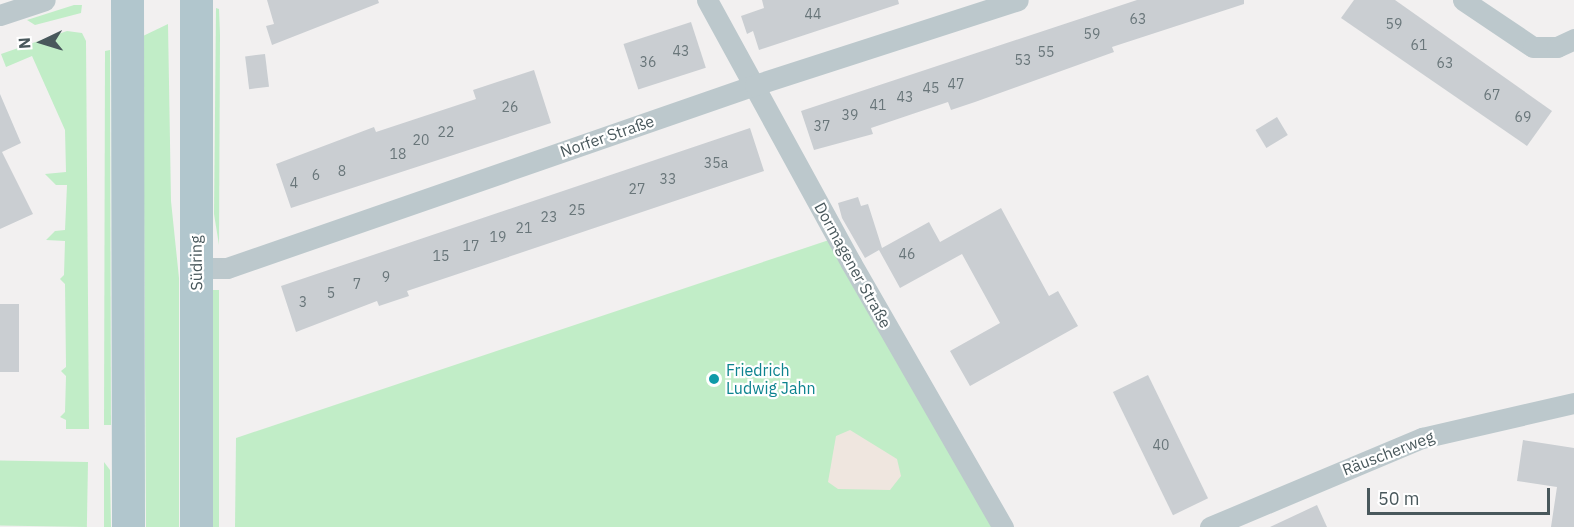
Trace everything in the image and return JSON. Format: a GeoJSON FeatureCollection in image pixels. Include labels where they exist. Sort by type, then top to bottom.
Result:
{"type":"FeatureCollection","features":[{"type":"Feature","properties":{"kind":"main road"},"geometry":{"type":"LineString","coordinates":[[127,0],[128,527]]}},
{"type":"Feature","properties":{"kind":"main road"},"geometry":{"type":"LineString","coordinates":[[175,0],[178,51],[195,79]]}},
{"type":"Feature","properties":{"kind":"main road","name":"Südring"},"geometry":{"type":"LineString","coordinates":[[196,0],[196,527]]}},
{"type":"Feature","properties":{"kind":"street"},"geometry":{"type":"LineString","coordinates":[[0,15],[45,0]]}},
{"type":"Feature","properties":{"kind":"street","name":"Dormagener Straße"},"geometry":{"type":"LineString","coordinates":[[707,0],[851,264],[1003,527]]}},
{"type":"Feature","properties":{"kind":"street","name":"Norfer Straße"},"geometry":{"type":"LineString","coordinates":[[196,268],[226,268],[755,85],[1018,0]]}},
{"type":"Feature","properties":{"kind":"street"},"geometry":{"type":"LineString","coordinates":[[1463,0],[1533,47],[1557,47],[1574,39]]}},
{"type":"Feature","properties":{"kind":"street","name":"Räuscherweg"},"geometry":{"type":"LineString","coordinates":[[1210,527],[1422,438],[1574,403]]}},
{"type":"Feature","properties":{"kind":"green space"},"geometry":{"type":"Polygon","coordinates":[[[74,5],[82,5],[81,13],[35,25],[27,20],[74,5]]]}},
{"type":"Feature","properties":{"kind":"green space"},"geometry":{"type":"Polygon","coordinates":[[[216,8],[219,9],[220,35],[219,245],[214,214],[216,8]]]}},
{"type":"Feature","properties":{"kind":"green space"},"geometry":{"type":"Polygon","coordinates":[[[168,24],[171,201],[179,278],[179,527],[146,527],[143,36],[168,24]]]}},
{"type":"Feature","properties":{"kind":"green space"},"geometry":{"type":"Polygon","coordinates":[[[67,31],[82,33],[86,41],[89,429],[66,429],[66,420],[60,417],[65,412],[66,376],[61,371],[66,367],[65,284],[60,279],[64,275],[65,241],[46,240],[55,231],[65,230],[67,185],[56,185],[45,174],[66,172],[65,130],[32,56],[6,67],[1,54],[67,31]]]}},
{"type":"Feature","properties":{"kind":"green space"},"geometry":{"type":"Polygon","coordinates":[[[110,50],[111,425],[104,425],[105,51],[110,50]]]}},
{"type":"Feature","properties":{"kind":"green space"},"geometry":{"type":"Polygon","coordinates":[[[835,238],[996,527],[235,527],[236,438],[835,238]]]}},
{"type":"Feature","properties":{"kind":"green space"},"geometry":{"type":"Polygon","coordinates":[[[199,290],[219,290],[219,527],[199,527],[199,290]]]}},
{"type":"Feature","properties":{"kind":"green space"},"geometry":{"type":"Polygon","coordinates":[[[0,460],[88,462],[87,527],[0,525],[0,460]]]}},
{"type":"Feature","properties":{"kind":"green space"},"geometry":{"type":"Polygon","coordinates":[[[104,462],[110,470],[111,527],[104,527],[104,462]]]}},
{"type":"Feature","properties":{"kind":"sand"},"geometry":{"type":"Polygon","coordinates":[[[850,430],[897,459],[901,476],[890,490],[838,489],[828,482],[836,436],[850,430]]]}},
{"type":"Feature","properties":{"kind":"building"},"geometry":{"type":"Polygon","coordinates":[[[267,0],[378,0],[379,3],[272,45],[266,26],[274,24],[267,0]]]}},
{"type":"Feature","properties":{"kind":"building"},"geometry":{"type":"Polygon","coordinates":[[[762,0],[898,0],[899,4],[759,50],[753,31],[747,34],[741,16],[764,8],[762,0]]]}},
{"type":"Feature","properties":{"kind":"building"},"geometry":{"type":"Polygon","coordinates":[[[1137,0],[1244,0],[1244,4],[1112,47],[1114,52],[975,102],[951,110],[948,102],[871,128],[873,134],[814,150],[801,111],[1137,0]]]}},
{"type":"Feature","properties":{"kind":"building"},"geometry":{"type":"Polygon","coordinates":[[[1354,0],[1395,0],[1552,111],[1527,146],[1341,18],[1354,0]]]}},
{"type":"Feature","properties":{"kind":"building"},"geometry":{"type":"Polygon","coordinates":[[[691,22],[706,68],[638,90],[623,44],[691,22]]]}},
{"type":"Feature","properties":{"kind":"building"},"geometry":{"type":"Polygon","coordinates":[[[265,54],[269,87],[249,89],[245,56],[265,54]]]}},
{"type":"Feature","properties":{"kind":"building"},"geometry":{"type":"Polygon","coordinates":[[[534,70],[551,123],[291,208],[276,164],[374,127],[376,132],[476,99],[473,90],[534,70]]]}},
{"type":"Feature","properties":{"kind":"building"},"geometry":{"type":"Polygon","coordinates":[[[0,94],[21,143],[2,152],[33,214],[0,229],[0,94]]]}},
{"type":"Feature","properties":{"kind":"building"},"geometry":{"type":"Polygon","coordinates":[[[1277,117],[1288,135],[1266,148],[1256,130],[1277,117]]]}},
{"type":"Feature","properties":{"kind":"building"},"geometry":{"type":"Polygon","coordinates":[[[750,128],[764,171],[407,291],[409,296],[379,306],[377,301],[296,332],[281,286],[750,128]]]}},
{"type":"Feature","properties":{"kind":"building"},"geometry":{"type":"Polygon","coordinates":[[[858,197],[861,206],[868,204],[882,248],[929,222],[940,242],[1001,208],[1049,296],[1058,291],[1078,326],[970,386],[950,351],[1000,323],[962,254],[900,288],[879,250],[865,258],[842,218],[838,203],[858,197]]]}},
{"type":"Feature","properties":{"kind":"building"},"geometry":{"type":"Polygon","coordinates":[[[0,304],[19,304],[19,372],[0,372],[0,304]]]}},
{"type":"Feature","properties":{"kind":"building"},"geometry":{"type":"Polygon","coordinates":[[[1148,375],[1208,498],[1173,515],[1113,392],[1148,375]]]}},
{"type":"Feature","properties":{"kind":"building"},"geometry":{"type":"Polygon","coordinates":[[[1523,440],[1574,448],[1574,527],[1551,527],[1557,487],[1517,481],[1523,440]]]}},
{"type":"Feature","properties":{"kind":"building"},"geometry":{"type":"Polygon","coordinates":[[[1317,505],[1327,527],[1270,527],[1317,505]]]}},
{"type":"Feature","properties":{"kind":"place","name":"Friedrich Ludwig Jahn"},"geometry":{"type":"Point","coordinates":[714,379]}}]}
